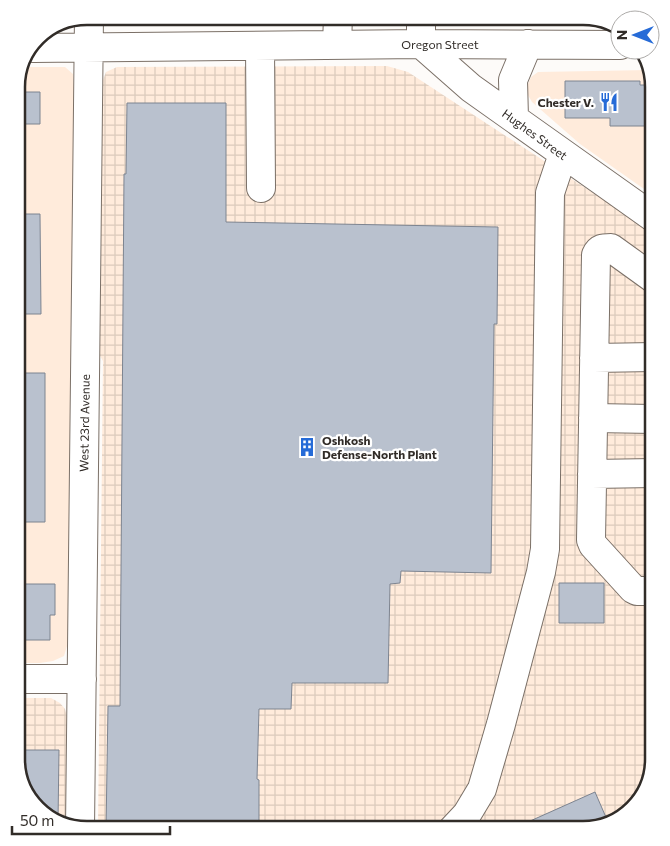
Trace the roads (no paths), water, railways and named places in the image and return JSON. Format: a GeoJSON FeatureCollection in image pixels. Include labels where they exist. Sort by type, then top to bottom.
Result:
{"type":"FeatureCollection","features":[{"type":"Feature","properties":{"kind":"street","name":"West 23rd Avenue"},"geometry":{"type":"LineString","coordinates":[[80,820],[89,25]]}},
{"type":"Feature","properties":{"kind":"street"},"geometry":{"type":"LineString","coordinates":[[336,46],[337,25]]}},
{"type":"Feature","properties":{"kind":"street"},"geometry":{"type":"LineString","coordinates":[[421,25],[421,44]]}},
{"type":"Feature","properties":{"kind":"street","name":"Oregon Street"},"geometry":{"type":"LineString","coordinates":[[39,48],[421,44],[610,45]]}},
{"type":"Feature","properties":{"kind":"street","name":"Hughes Street"},"geometry":{"type":"LineString","coordinates":[[421,44],[472,88],[645,212]]}},
{"type":"Feature","properties":{"kind":"street"},"geometry":{"type":"LineString","coordinates":[[514,118],[513,80],[528,44]]}},
{"type":"Feature","properties":{"kind":"street"},"geometry":{"type":"LineString","coordinates":[[260,46],[261,188]]}},
{"type":"Feature","properties":{"kind":"street"},"geometry":{"type":"LineString","coordinates":[[460,821],[467,814],[482,789],[541,572],[545,549],[550,193],[563,154]]}},
{"type":"Feature","properties":{"kind":"street"},"geometry":{"type":"LineString","coordinates":[[645,273],[611,248],[598,250],[596,255],[591,540],[593,545],[633,589],[645,591]]}},
{"type":"Feature","properties":{"kind":"street"},"geometry":{"type":"LineString","coordinates":[[594,358],[645,357]]}},
{"type":"Feature","properties":{"kind":"street"},"geometry":{"type":"LineString","coordinates":[[594,418],[645,419]]}},
{"type":"Feature","properties":{"kind":"street"},"geometry":{"type":"LineString","coordinates":[[592,474],[645,473]]}},
{"type":"Feature","properties":{"kind":"street"},"geometry":{"type":"LineString","coordinates":[[25,679],[82,679]]}},
{"type":"Feature","properties":{"kind":"place","name":"Chester V."},"geometry":{"type":"Point","coordinates":[609,102]}},
{"type":"Feature","properties":{"kind":"place","name":"Oshkosh Defense-North Plant"},"geometry":{"type":"Point","coordinates":[307,447]}}]}
